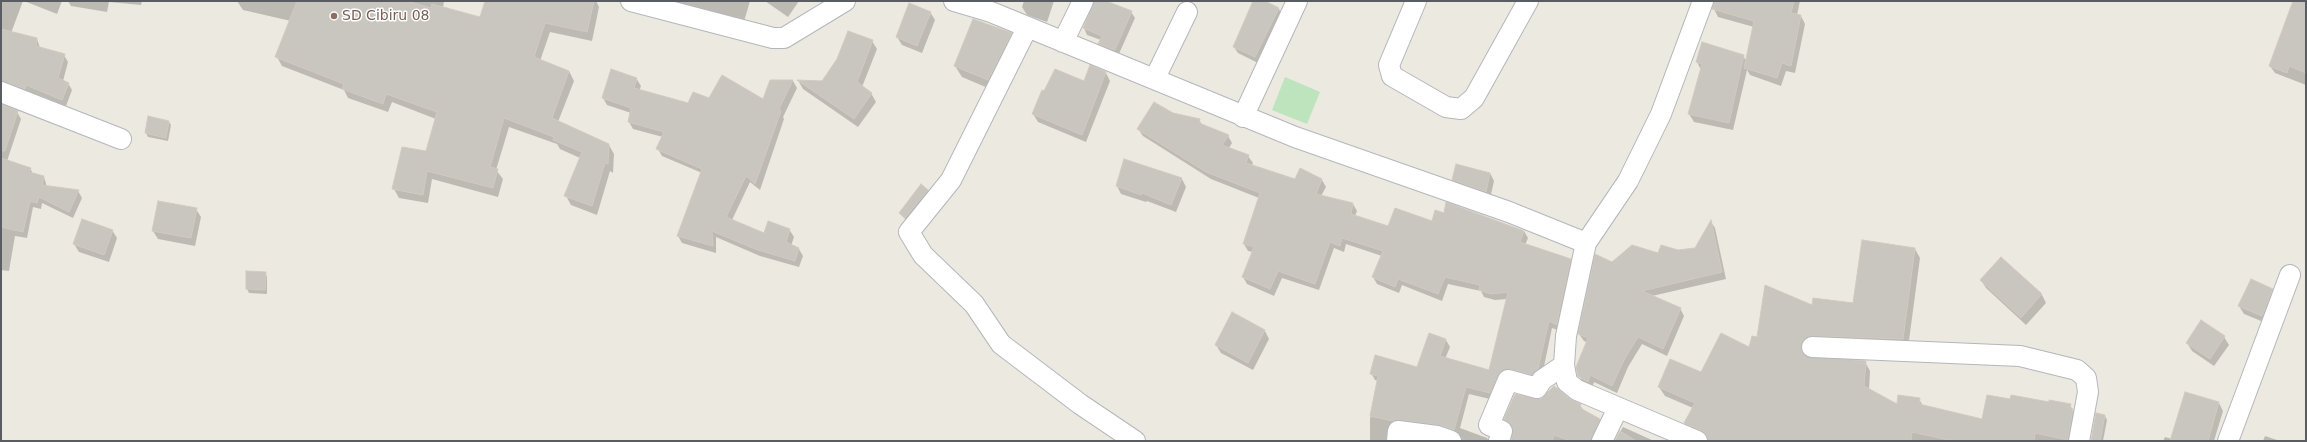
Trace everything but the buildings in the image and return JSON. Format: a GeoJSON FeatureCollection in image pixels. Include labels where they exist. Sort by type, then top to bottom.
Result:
{"type":"FeatureCollection","features":[{"type":"Feature","properties":{"kind":"street"},"geometry":{"type":"LineString","coordinates":[[633,1],[773,38],[784,38],[845,1]]}},
{"type":"Feature","properties":{"kind":"street"},"geometry":{"type":"LineString","coordinates":[[954,1],[991,12],[1027,28],[1155,78],[1243,117],[1347,156],[1509,212],[1586,243]]}},
{"type":"Feature","properties":{"kind":"street"},"geometry":{"type":"LineString","coordinates":[[1063,42],[1083,1]]}},
{"type":"Feature","properties":{"kind":"street"},"geometry":{"type":"LineString","coordinates":[[1243,117],[1297,1]]}},
{"type":"Feature","properties":{"kind":"street"},"geometry":{"type":"LineString","coordinates":[[1416,1],[1390,65],[1392,76],[1446,107],[1461,109],[1474,98],[1528,1]]}},
{"type":"Feature","properties":{"kind":"street"},"geometry":{"type":"LineString","coordinates":[[1696,441],[1658,433],[1618,408],[1572,386],[1567,382],[1564,365],[1566,336],[1586,243],[1628,181],[1661,114],[1704,1]]}},
{"type":"Feature","properties":{"kind":"street"},"geometry":{"type":"LineString","coordinates":[[1155,78],[1187,12]]}},
{"type":"Feature","properties":{"kind":"street"},"geometry":{"type":"LineString","coordinates":[[1027,28],[952,180],[909,232],[923,255],[974,304],[1001,344],[1080,404],[1135,441]]}},
{"type":"Feature","properties":{"kind":"street"},"geometry":{"type":"LineString","coordinates":[[1,92],[121,139]]}},
{"type":"Feature","properties":{"kind":"street"},"geometry":{"type":"LineString","coordinates":[[2228,441],[2290,276]]}},
{"type":"Feature","properties":{"kind":"street"},"geometry":{"type":"LineString","coordinates":[[1812,347],[2020,356],[2077,370],[2086,378],[2088,392],[2079,441]]}},
{"type":"Feature","properties":{"kind":"street"},"geometry":{"type":"LineString","coordinates":[[1499,441],[1502,431],[1489,425],[1508,380],[1537,388],[1542,380],[1564,365]]}},
{"type":"Feature","properties":{"kind":"street"},"geometry":{"type":"LineString","coordinates":[[1602,441],[1618,408]]}},
{"type":"Feature","properties":{"kind":"street"},"geometry":{"type":"LineString","coordinates":[[1398,441],[1398,431],[1437,436],[1451,441]]}},
{"type":"Feature","properties":{"kind":"green space"},"geometry":{"type":"Polygon","coordinates":[[[1285,77],[1320,92],[1307,124],[1272,110],[1285,77]]]}},
{"type":"Feature","properties":{"kind":"place","name":"SD Cibiru 08"},"geometry":{"type":"Point","coordinates":[334,16]}}]}
